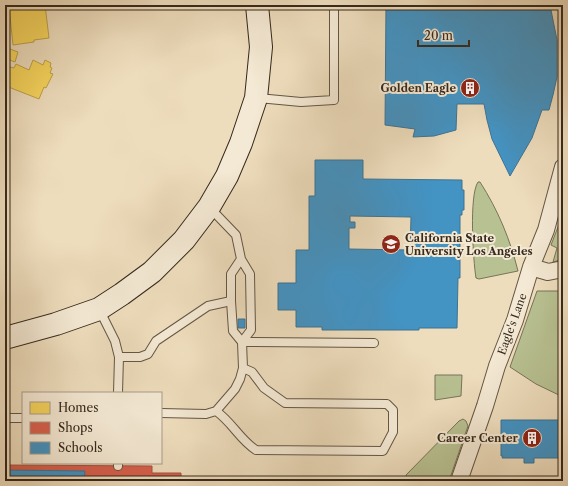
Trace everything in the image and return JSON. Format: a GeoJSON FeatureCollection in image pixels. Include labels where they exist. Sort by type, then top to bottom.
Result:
{"type":"FeatureCollection","features":[{"type":"Feature","properties":{"kind":"street"},"geometry":{"type":"LineString","coordinates":[[5,338],[56,324],[99,309],[152,272],[184,240],[209,207],[227,176],[241,143],[256,98],[261,47],[257,5]]}},
{"type":"Feature","properties":{"kind":"street","name":"Eagle's Lane"},"geometry":{"type":"LineString","coordinates":[[459,481],[497,366],[515,320],[531,267],[546,230],[563,167]]}},
{"type":"Feature","properties":{"kind":"street"},"geometry":{"type":"LineString","coordinates":[[531,267],[548,272],[563,269]]}},
{"type":"Feature","properties":{"kind":"lane"},"geometry":{"type":"LineString","coordinates":[[256,98],[301,102],[334,100],[334,5]]}},
{"type":"Feature","properties":{"kind":"lane"},"geometry":{"type":"LineString","coordinates":[[209,207],[236,235],[241,259],[250,274],[251,330],[242,342]]}},
{"type":"Feature","properties":{"kind":"lane"},"geometry":{"type":"LineString","coordinates":[[162,413],[206,414],[216,411],[235,389],[243,368],[242,342],[233,331],[231,302],[232,274],[241,259]]}},
{"type":"Feature","properties":{"kind":"lane"},"geometry":{"type":"LineString","coordinates":[[119,357],[140,357],[148,354],[156,341],[208,306],[231,302]]}},
{"type":"Feature","properties":{"kind":"lane"},"geometry":{"type":"LineString","coordinates":[[99,309],[115,341],[119,357],[118,392]]}},
{"type":"Feature","properties":{"kind":"lane"},"geometry":{"type":"LineString","coordinates":[[242,342],[374,342]]}},
{"type":"Feature","properties":{"kind":"lane"},"geometry":{"type":"LineString","coordinates":[[216,411],[226,418],[250,447],[256,450],[383,451],[393,432],[393,410],[386,404],[285,403],[264,388],[252,372],[243,368]]}},
{"type":"Feature","properties":{"kind":"lane"},"geometry":{"type":"LineString","coordinates":[[5,418],[22,418]]}},
{"type":"Feature","properties":{"kind":"green space"},"geometry":{"type":"Polygon","coordinates":[[[478,182],[480,182],[498,214],[507,236],[518,271],[479,279],[476,278],[473,243],[473,200],[478,182]]]}},
{"type":"Feature","properties":{"kind":"green space"},"geometry":{"type":"Polygon","coordinates":[[[563,214],[563,259],[553,262],[557,248],[551,245],[563,214]]]}},
{"type":"Feature","properties":{"kind":"green space"},"geometry":{"type":"Polygon","coordinates":[[[537,291],[563,291],[563,397],[536,384],[510,367],[537,291]]]}},
{"type":"Feature","properties":{"kind":"green space"},"geometry":{"type":"Polygon","coordinates":[[[435,375],[462,375],[461,396],[435,400],[435,375]]]}},
{"type":"Feature","properties":{"kind":"green space"},"geometry":{"type":"Polygon","coordinates":[[[463,419],[466,421],[468,426],[449,481],[407,481],[406,475],[459,421],[463,419]]]}},
{"type":"Feature","properties":{"kind":"building: Homes"},"geometry":{"type":"Polygon","coordinates":[[[45,5],[49,38],[13,45],[9,6],[45,5]]]}},
{"type":"Feature","properties":{"kind":"building: Homes"},"geometry":{"type":"Polygon","coordinates":[[[10,49],[18,52],[15,62],[7,59],[10,49]]]}},
{"type":"Feature","properties":{"kind":"building: Homes"},"geometry":{"type":"Polygon","coordinates":[[[33,60],[43,65],[45,60],[51,63],[50,67],[52,68],[50,73],[53,74],[46,88],[44,87],[39,99],[6,86],[10,67],[14,68],[16,64],[29,70],[33,60]]]}},
{"type":"Feature","properties":{"kind":"building: Shops"},"geometry":{"type":"Polygon","coordinates":[[[5,465],[152,466],[152,473],[181,473],[181,481],[5,481],[5,465]]]}},
{"type":"Feature","properties":{"kind":"building: Schools","name":"Golden Eagle"},"geometry":{"type":"Polygon","coordinates":[[[386,5],[550,5],[557,40],[557,77],[553,95],[549,110],[542,110],[532,138],[510,176],[492,139],[484,104],[457,104],[456,130],[434,136],[413,137],[415,129],[385,125],[386,5]]]}},
{"type":"Feature","properties":{"kind":"building: Schools"},"geometry":{"type":"Polygon","coordinates":[[[315,160],[363,160],[363,179],[462,180],[462,190],[464,190],[464,210],[462,210],[462,215],[460,215],[460,278],[458,278],[457,328],[419,328],[419,330],[322,330],[322,327],[296,327],[296,310],[278,310],[278,283],[296,283],[296,250],[309,250],[309,196],[315,196],[315,160]],[[350,216],[350,222],[355,222],[355,228],[349,228],[349,249],[410,250],[411,217],[350,216]]]}},
{"type":"Feature","properties":{"kind":"building: Schools"},"geometry":{"type":"Polygon","coordinates":[[[238,319],[245,319],[245,328],[238,328],[238,319]]]}},
{"type":"Feature","properties":{"kind":"building: Schools","name":"Career Center"},"geometry":{"type":"Polygon","coordinates":[[[501,420],[563,420],[563,458],[534,458],[534,463],[524,463],[524,458],[502,458],[501,420]]]}},
{"type":"Feature","properties":{"kind":"building: Schools"},"geometry":{"type":"Polygon","coordinates":[[[5,470],[85,471],[84,481],[5,481],[5,470]]]}},
{"type":"Feature","properties":{"kind":"building: Schools"},"geometry":{"type":"Polygon","coordinates":[[[333,477],[362,477],[362,481],[333,481],[333,477]]]}},
{"type":"Feature","properties":{"kind":"place","name":"Golden Eagle"},"geometry":{"type":"Point","coordinates":[470,88]}},
{"type":"Feature","properties":{"kind":"place","name":"California State University Los Angeles"},"geometry":{"type":"Point","coordinates":[391,244]}},
{"type":"Feature","properties":{"kind":"place","name":"Career Center"},"geometry":{"type":"Point","coordinates":[532,438]}}]}
